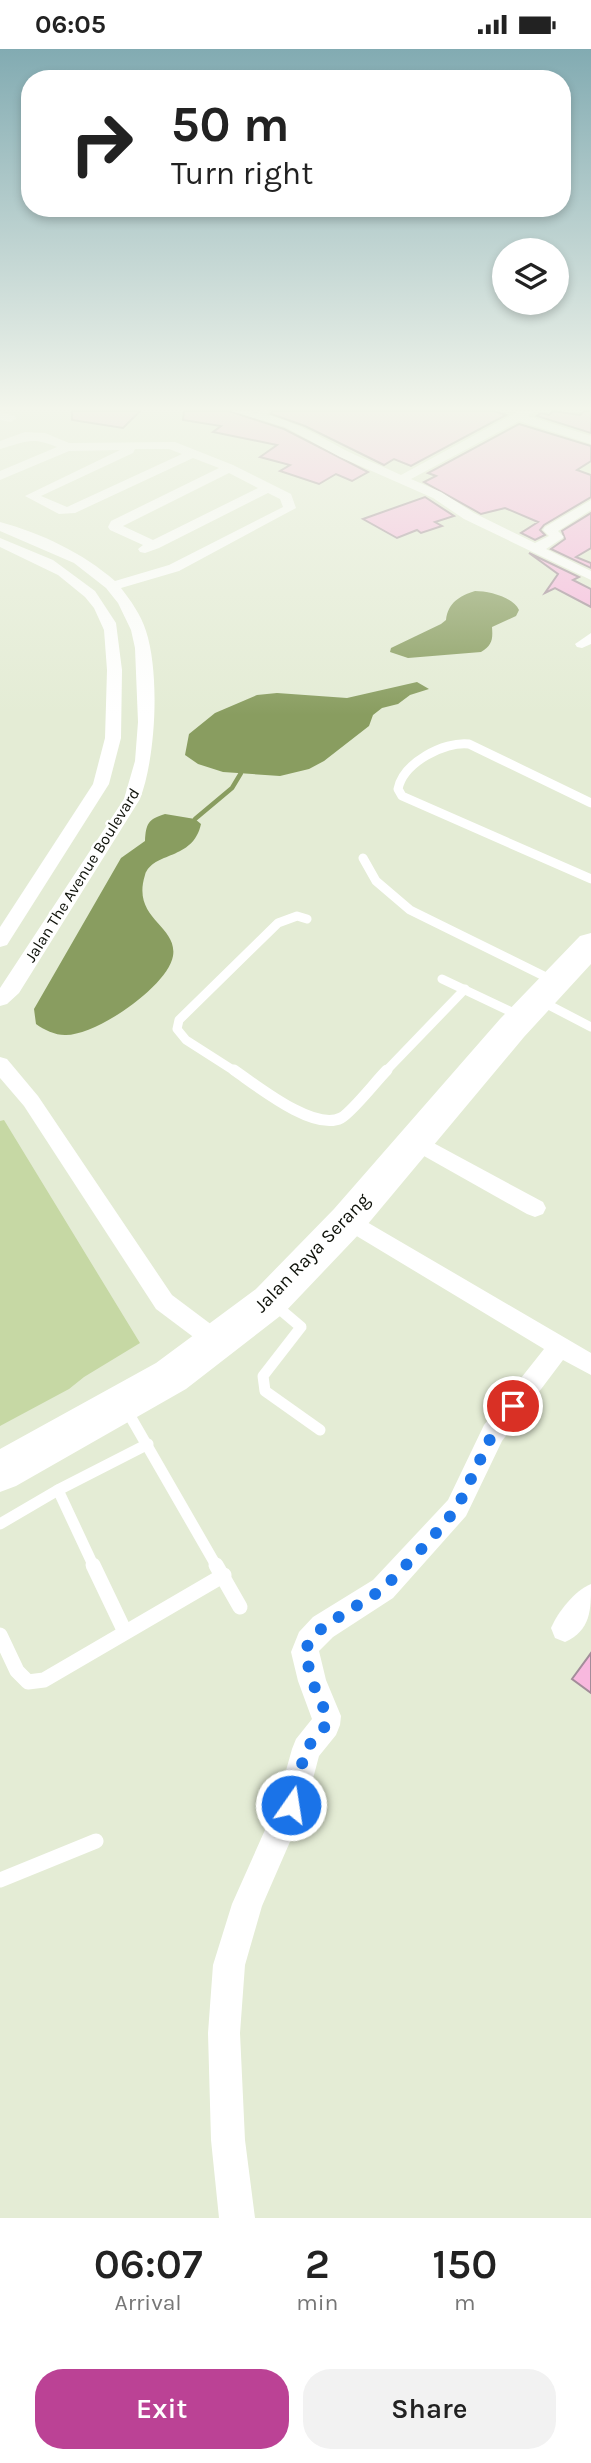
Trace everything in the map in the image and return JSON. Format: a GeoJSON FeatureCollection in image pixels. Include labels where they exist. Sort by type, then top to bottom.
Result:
{"type":"FeatureCollection","features":[{"type":"Feature","properties":{"kind":"highway","name":"Jalan Raya Serang"},"geometry":{"type":"LineString","coordinates":[[0,1447],[109,1388],[210,1338],[270,1301],[348,1220],[532,1006],[591,944]]}},
{"type":"Feature","properties":{"kind":"highway","name":"Jalan Raya Serang"},"geometry":{"type":"LineString","coordinates":[[0,1472],[170,1376],[210,1338],[471,1053],[532,1006]]}},
{"type":"Feature","properties":{"kind":"street"},"geometry":{"type":"LineString","coordinates":[[140,512],[114,527],[149,547],[219,512]]}},
{"type":"Feature","properties":{"kind":"street"},"geometry":{"type":"LineString","coordinates":[[113,586],[174,568],[282,512]]}},
{"type":"Feature","properties":{"kind":"street"},"geometry":{"type":"LineString","coordinates":[[462,512],[591,576]]}},
{"type":"Feature","properties":{"kind":"street"},"geometry":{"type":"LineString","coordinates":[[535,549],[556,537],[550,530],[578,512]]}},
{"type":"Feature","properties":{"kind":"street","name":"Jalan The Avenue Boulevard"},"geometry":{"type":"LineString","coordinates":[[0,526],[70,554],[103,575],[113,586],[136,622],[144,666],[145,699],[145,755],[141,779],[132,799],[12,988],[0,999]]}},
{"type":"Feature","properties":{"kind":"street"},"geometry":{"type":"LineString","coordinates":[[0,542],[36,556],[76,580],[110,625],[136,622]]}},
{"type":"Feature","properties":{"kind":"street","name":"Jalan The Avenue Boulevard"},"geometry":{"type":"LineString","coordinates":[[0,941],[95,797],[105,777],[113,748],[114,685],[110,625]]}},
{"type":"Feature","properties":{"kind":"street"},"geometry":{"type":"LineString","coordinates":[[0,1064],[31,1101],[164,1302],[210,1338]]}},
{"type":"Feature","properties":{"kind":"street"},"geometry":{"type":"LineString","coordinates":[[415,1141],[535,1208]]}},
{"type":"Feature","properties":{"kind":"street"},"geometry":{"type":"LineString","coordinates":[[348,1220],[591,1365]]}},
{"type":"Feature","properties":{"kind":"street"},"geometry":{"type":"LineString","coordinates":[[237,2218],[227,2113],[224,2033],[229,1965],[247,1904],[291,1805],[306,1749],[326,1725],[327,1716],[312,1681],[305,1652],[309,1642],[323,1627],[383,1589],[457,1508],[493,1433],[560,1346]]}},
{"type":"Feature","properties":{"kind":"street"},"geometry":{"type":"LineString","coordinates":[[565,1629],[591,1597]]}},
{"type":"Feature","properties":{"kind":"lane"},"geometry":{"type":"LineString","coordinates":[[591,803],[458,741],[444,743],[400,779],[398,789],[402,796],[591,879]]}},
{"type":"Feature","properties":{"kind":"lane"},"geometry":{"type":"LineString","coordinates":[[363,858],[366,867],[387,891],[532,1006]]}},
{"type":"Feature","properties":{"kind":"lane"},"geometry":{"type":"LineString","coordinates":[[307,919],[297,916],[278,923],[179,1020],[177,1030],[186,1040],[305,1116],[326,1121],[341,1118],[464,989]]}},
{"type":"Feature","properties":{"kind":"lane"},"geometry":{"type":"LineString","coordinates":[[442,979],[464,989],[532,1006],[591,1027]]}},
{"type":"Feature","properties":{"kind":"lane"},"geometry":{"type":"LineString","coordinates":[[270,1301],[298,1322],[300,1327],[263,1376],[262,1384],[265,1391],[320,1430]]}},
{"type":"Feature","properties":{"kind":"lane"},"geometry":{"type":"LineString","coordinates":[[123,1404],[224,1575],[240,1607]]}},
{"type":"Feature","properties":{"kind":"lane"},"geometry":{"type":"LineString","coordinates":[[0,1524],[58,1490],[148,1444]]}},
{"type":"Feature","properties":{"kind":"lane"},"geometry":{"type":"LineString","coordinates":[[58,1490],[125,1632]]}},
{"type":"Feature","properties":{"kind":"lane"},"geometry":{"type":"LineString","coordinates":[[0,1635],[18,1671],[28,1682],[44,1680],[224,1575]]}},
{"type":"Feature","properties":{"kind":"lane"},"geometry":{"type":"LineString","coordinates":[[0,1880],[96,1841]]}},
{"type":"Feature","properties":{"kind":"shaded area"},"geometry":{"type":"Polygon","coordinates":[[[475,591],[500,596],[512,602],[519,610],[516,616],[492,627],[491,642],[481,652],[408,658],[390,652],[391,648],[441,624],[446,620],[455,601],[475,591]]]}},
{"type":"Feature","properties":{"kind":"shaded area"},"geometry":{"type":"Polygon","coordinates":[[[417,682],[429,689],[410,695],[398,704],[382,708],[373,715],[369,726],[324,761],[309,769],[280,776],[223,772],[198,764],[185,755],[189,734],[215,713],[257,695],[277,693],[347,698],[417,682]]]}},
{"type":"Feature","properties":{"kind":"shaded area"},"geometry":{"type":"Polygon","coordinates":[[[165,814],[195,819],[201,824],[197,836],[190,844],[156,862],[149,867],[145,875],[142,890],[144,902],[173,945],[173,956],[168,968],[145,994],[129,1007],[94,1027],[65,1035],[42,1028],[36,1024],[34,1009],[121,858],[145,841],[147,826],[151,820],[165,814]]]}},
{"type":"Feature","properties":{"kind":"shaded area"},"geometry":{"type":"Polygon","coordinates":[[[4,1120],[140,1343],[69,1389],[0,1426],[0,1121],[4,1120]]]}},
{"type":"Feature","properties":{"kind":"building"},"geometry":{"type":"Polygon","coordinates":[[[382,512],[448,512],[454,516],[435,522],[442,526],[421,533],[417,530],[397,538],[363,519],[382,512]]]}},
{"type":"Feature","properties":{"kind":"building"},"geometry":{"type":"Polygon","coordinates":[[[515,512],[565,512],[544,525],[540,530],[545,535],[535,540],[521,533],[538,522],[515,512]]]}},
{"type":"Feature","properties":{"kind":"building"},"geometry":{"type":"Polygon","coordinates":[[[591,513],[591,548],[576,557],[591,563],[591,568],[551,549],[565,539],[562,531],[591,513]]]}},
{"type":"Feature","properties":{"kind":"building"},"geometry":{"type":"Polygon","coordinates":[[[529,553],[579,577],[573,580],[591,589],[591,607],[555,588],[545,593],[558,574],[529,553]]]}},
{"type":"Feature","properties":{"kind":"building"},"geometry":{"type":"Polygon","coordinates":[[[591,1653],[591,1693],[572,1679],[591,1653]]]}},
{"type":"Feature","properties":{"kind":"waterway"},"geometry":{"type":"LineString","coordinates":[[195,819],[232,788],[241,773]]}},
{"type":"Feature","properties":{"kind":"route"},"geometry":{"type":"LineString","coordinates":[[291,1805],[306,1749],[321,1733],[327,1716],[312,1681],[305,1652],[309,1642],[323,1627],[334,1623],[383,1589],[430,1540],[457,1508],[493,1433],[513,1406]]}}]}
